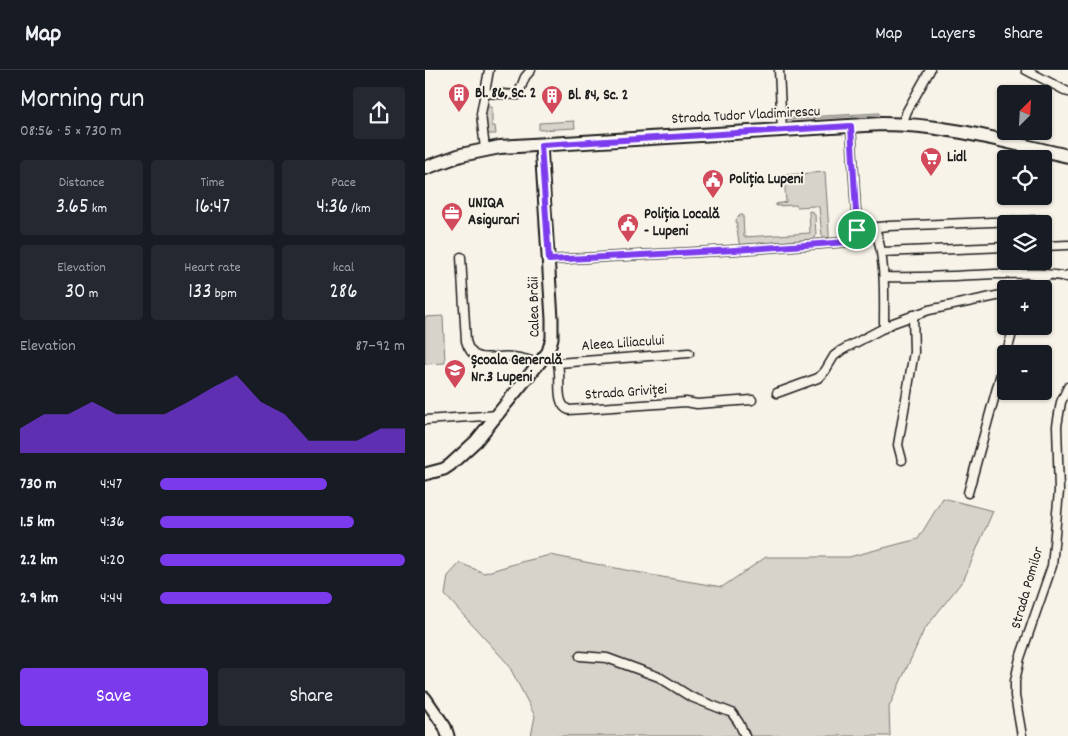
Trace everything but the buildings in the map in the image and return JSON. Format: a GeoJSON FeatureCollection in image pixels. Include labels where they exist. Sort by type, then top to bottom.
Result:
{"type":"FeatureCollection","features":[{"type":"Feature","properties":{"kind":"main road","name":"Strada Tudor Vladimirescu"},"geometry":{"type":"LineString","coordinates":[[425,168],[452,158],[485,150],[541,145],[902,124],[947,129],[1068,156]]}},
{"type":"Feature","properties":{"kind":"main road","name":"Calea Brăii"},"geometry":{"type":"LineString","coordinates":[[425,474],[450,466],[476,442],[548,352],[552,338],[541,145]]}},
{"type":"Feature","properties":{"kind":"main road"},"geometry":{"type":"LineString","coordinates":[[425,698],[445,727],[448,736]]}},
{"type":"Feature","properties":{"kind":"street"},"geometry":{"type":"LineString","coordinates":[[485,150],[481,114],[489,70]]}},
{"type":"Feature","properties":{"kind":"street"},"geometry":{"type":"LineString","coordinates":[[484,93],[518,95],[525,77],[531,70]]}},
{"type":"Feature","properties":{"kind":"street"},"geometry":{"type":"LineString","coordinates":[[779,70],[782,130]]}},
{"type":"Feature","properties":{"kind":"street"},"geometry":{"type":"LineString","coordinates":[[902,124],[907,111],[930,70]]}},
{"type":"Feature","properties":{"kind":"street"},"geometry":{"type":"LineString","coordinates":[[1026,70],[1068,92]]}},
{"type":"Feature","properties":{"kind":"street"},"geometry":{"type":"LineString","coordinates":[[549,260],[843,243],[852,240],[857,232],[851,126]]}},
{"type":"Feature","properties":{"kind":"street"},"geometry":{"type":"LineString","coordinates":[[857,232],[898,225],[997,222]]}},
{"type":"Feature","properties":{"kind":"street"},"geometry":{"type":"LineString","coordinates":[[875,228],[882,252],[884,328]]}},
{"type":"Feature","properties":{"kind":"street"},"geometry":{"type":"LineString","coordinates":[[1052,246],[1068,245]]}},
{"type":"Feature","properties":{"kind":"street"},"geometry":{"type":"LineString","coordinates":[[882,252],[997,247]]}},
{"type":"Feature","properties":{"kind":"street"},"geometry":{"type":"LineString","coordinates":[[461,257],[468,348],[476,355],[484,358],[511,356],[540,363]]}},
{"type":"Feature","properties":{"kind":"street"},"geometry":{"type":"LineString","coordinates":[[884,278],[1020,273],[1067,276]]}},
{"type":"Feature","properties":{"kind":"street"},"geometry":{"type":"LineString","coordinates":[[1033,280],[1053,274]]}},
{"type":"Feature","properties":{"kind":"street"},"geometry":{"type":"LineString","coordinates":[[777,393],[818,378],[834,356],[884,328],[913,315],[997,296]]}},
{"type":"Feature","properties":{"kind":"street"},"geometry":{"type":"LineString","coordinates":[[902,460],[898,445],[914,352],[913,315]]}},
{"type":"Feature","properties":{"kind":"street"},"geometry":{"type":"LineString","coordinates":[[968,493],[1012,335]]}},
{"type":"Feature","properties":{"kind":"street"},"geometry":{"type":"LineString","coordinates":[[548,352],[558,363]]}},
{"type":"Feature","properties":{"kind":"street","name":"Aleea Liliacului"},"geometry":{"type":"LineString","coordinates":[[558,363],[689,353]]}},
{"type":"Feature","properties":{"kind":"street","name":"Strada Griviţei"},"geometry":{"type":"LineString","coordinates":[[558,363],[561,403],[566,410],[686,402],[697,404],[751,400]]}},
{"type":"Feature","properties":{"kind":"street","name":"Strada Pomilor"},"geometry":{"type":"LineString","coordinates":[[1022,736],[1015,696],[1015,681],[1020,658],[1046,584],[1053,556],[1060,478],[1057,426],[1061,402],[1068,387]]}},
{"type":"Feature","properties":{"kind":"street"},"geometry":{"type":"LineString","coordinates":[[425,420],[499,415]]}},
{"type":"Feature","properties":{"kind":"street"},"geometry":{"type":"LineString","coordinates":[[580,656],[607,658],[659,677],[691,697],[732,714],[745,736]]}},
{"type":"Feature","properties":{"kind":"shaded area"},"geometry":{"type":"Polygon","coordinates":[[[486,107],[492,107],[492,126],[495,126],[496,134],[488,134],[485,126],[486,107]]]}},
{"type":"Feature","properties":{"kind":"shaded area"},"geometry":{"type":"Polygon","coordinates":[[[879,113],[879,115],[787,120],[785,118],[879,113]]]}},
{"type":"Feature","properties":{"kind":"shaded area"},"geometry":{"type":"Polygon","coordinates":[[[574,121],[575,128],[539,130],[539,123],[574,121]]]}},
{"type":"Feature","properties":{"kind":"shaded area"},"geometry":{"type":"Polygon","coordinates":[[[825,172],[829,238],[822,236],[819,207],[776,206],[776,204],[786,202],[784,175],[825,172]]]}},
{"type":"Feature","properties":{"kind":"shaded area"},"geometry":{"type":"Polygon","coordinates":[[[809,211],[815,215],[816,236],[812,241],[743,246],[739,243],[736,220],[740,215],[743,215],[744,237],[810,233],[809,211]]]}},
{"type":"Feature","properties":{"kind":"shaded area"},"geometry":{"type":"Polygon","coordinates":[[[443,316],[445,363],[425,364],[425,317],[443,316]]]}},
{"type":"Feature","properties":{"kind":"shaded area"},"geometry":{"type":"Polygon","coordinates":[[[943,498],[993,511],[964,579],[924,630],[889,707],[890,736],[531,736],[535,716],[508,664],[445,595],[448,576],[460,563],[484,573],[550,555],[722,587],[766,557],[849,557],[918,539],[943,498]]]}},
{"type":"Feature","properties":{"kind":"place","name":"Bl. 86, Sc. 2"},"geometry":{"type":"Point","coordinates":[459,113]}},
{"type":"Feature","properties":{"kind":"place","name":"Bl. 84, Sc. 2"},"geometry":{"type":"Point","coordinates":[552,115]}},
{"type":"Feature","properties":{"kind":"place","name":"Lidl"},"geometry":{"type":"Point","coordinates":[931,177]}},
{"type":"Feature","properties":{"kind":"place","name":"Poliția Lupeni"},"geometry":{"type":"Point","coordinates":[713,199]}},
{"type":"Feature","properties":{"kind":"place","name":"UNIQA Asigurari"},"geometry":{"type":"Point","coordinates":[452,232]}},
{"type":"Feature","properties":{"kind":"place","name":"Poliția Locală - Lupeni"},"geometry":{"type":"Point","coordinates":[628,243]}},
{"type":"Feature","properties":{"kind":"place","name":"Școala Generală Nr.3 Lupeni"},"geometry":{"type":"Point","coordinates":[455,389]}},
{"type":"Feature","properties":{"kind":"route"},"geometry":{"type":"LineString","coordinates":[[851,126],[857,230],[854,238],[843,243],[549,260],[541,145],[851,126]]}}]}
